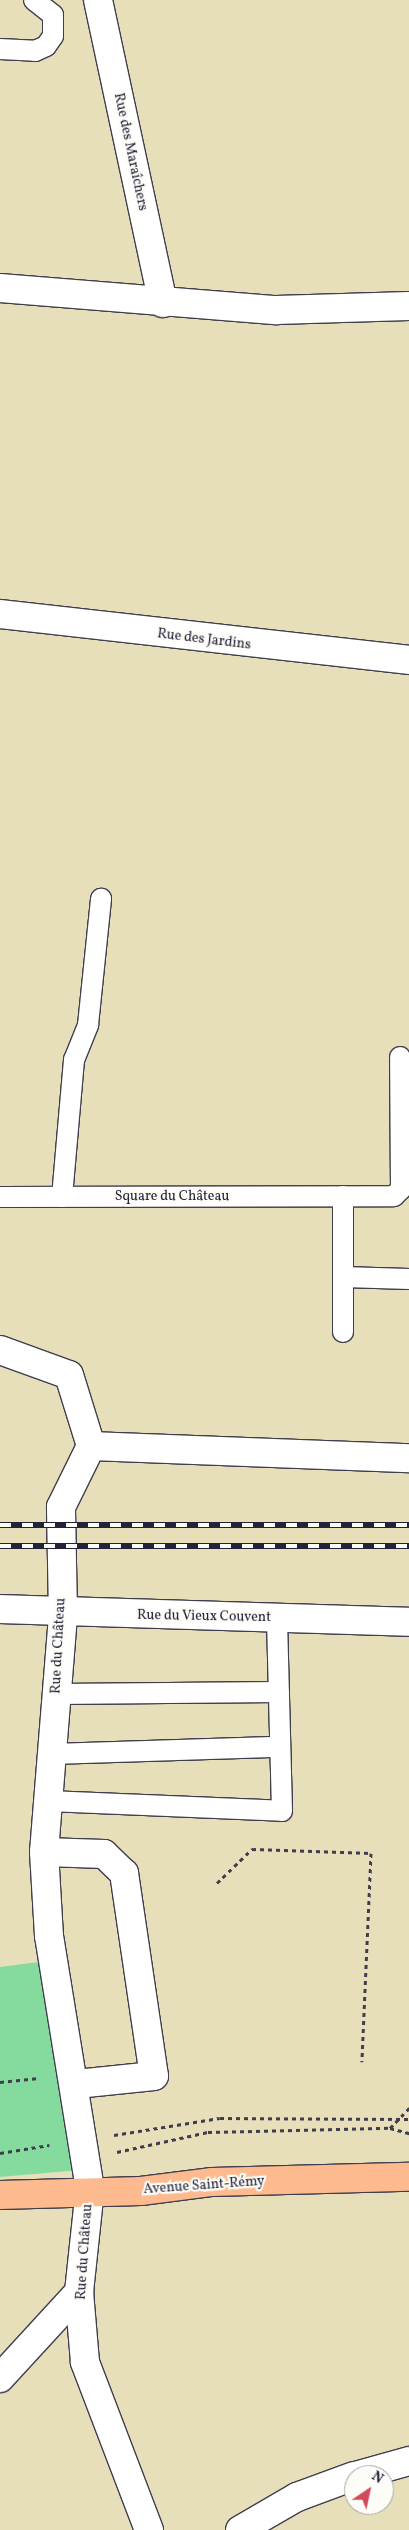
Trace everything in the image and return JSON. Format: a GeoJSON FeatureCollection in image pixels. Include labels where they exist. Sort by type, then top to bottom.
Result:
{"type":"FeatureCollection","features":[{"type":"Feature","properties":{"kind":"main road","name":"Avenue Saint-Rémy"},"geometry":{"type":"LineString","coordinates":[[0,2195],[90,2189],[141,2191],[212,2182],[409,2177]]}},
{"type":"Feature","properties":{"kind":"street","name":"Rue des Maraîchers"},"geometry":{"type":"LineString","coordinates":[[98,0],[162,303]]}},
{"type":"Feature","properties":{"kind":"street"},"geometry":{"type":"LineString","coordinates":[[0,288],[162,303],[276,310],[409,306]]}},
{"type":"Feature","properties":{"kind":"street","name":"Rue des Jardins"},"geometry":{"type":"LineString","coordinates":[[0,614],[409,660]]}},
{"type":"Feature","properties":{"kind":"street"},"geometry":{"type":"LineString","coordinates":[[0,1350],[69,1375],[91,1446],[409,1458]]}},
{"type":"Feature","properties":{"kind":"street","name":"Rue du Château"},"geometry":{"type":"LineString","coordinates":[[91,1446],[61,1507],[63,1614],[44,1852],[49,1936],[76,2084],[82,2150],[90,2189],[79,2292],[85,2362],[149,2530]]}},
{"type":"Feature","properties":{"kind":"street","name":"Rue du Vieux Couvent"},"geometry":{"type":"LineString","coordinates":[[0,1608],[63,1614],[409,1622]]}},
{"type":"Feature","properties":{"kind":"street"},"geometry":{"type":"LineString","coordinates":[[44,1852],[104,1854],[124,1873],[154,2076],[76,2084]]}},
{"type":"Feature","properties":{"kind":"street"},"geometry":{"type":"LineString","coordinates":[[0,2378],[79,2292]]}},
{"type":"Feature","properties":{"kind":"street"},"geometry":{"type":"LineString","coordinates":[[394,2465],[409,2461]]}},
{"type":"Feature","properties":{"kind":"street"},"geometry":{"type":"LineString","coordinates":[[240,2530],[297,2496],[344,2480]]}},
{"type":"Feature","properties":{"kind":"lane"},"geometry":{"type":"LineString","coordinates":[[0,49],[35,51],[46,46],[53,36],[53,15],[34,0]]}},
{"type":"Feature","properties":{"kind":"lane"},"geometry":{"type":"LineString","coordinates":[[62,1197],[74,1060],[88,1025],[101,899]]}},
{"type":"Feature","properties":{"kind":"lane","name":"Square du Château"},"geometry":{"type":"LineString","coordinates":[[0,1197],[394,1196],[401,1189],[400,1057]]}},
{"type":"Feature","properties":{"kind":"lane"},"geometry":{"type":"LineString","coordinates":[[343,1332],[344,1196]]}},
{"type":"Feature","properties":{"kind":"lane"},"geometry":{"type":"LineString","coordinates":[[343,1277],[409,1279]]}},
{"type":"Feature","properties":{"kind":"lane"},"geometry":{"type":"LineString","coordinates":[[48,1801],[282,1811],[276,1619]]}},
{"type":"Feature","properties":{"kind":"lane"},"geometry":{"type":"LineString","coordinates":[[56,1694],[279,1692]]}},
{"type":"Feature","properties":{"kind":"lane"},"geometry":{"type":"LineString","coordinates":[[52,1754],[280,1747]]}},
{"type":"Feature","properties":{"kind":"path"},"geometry":{"type":"LineString","coordinates":[[217,1883],[252,1849],[371,1853],[362,2062]]}},
{"type":"Feature","properties":{"kind":"path"},"geometry":{"type":"LineString","coordinates":[[390,2128],[409,2108]]}},
{"type":"Feature","properties":{"kind":"path"},"geometry":{"type":"LineString","coordinates":[[82,2150],[220,2118],[401,2117],[409,2119]]}},
{"type":"Feature","properties":{"kind":"path"},"geometry":{"type":"LineString","coordinates":[[0,2153],[82,2150],[208,2132],[390,2128],[409,2133]]}},
{"type":"Feature","properties":{"kind":"green space"},"geometry":{"type":"Polygon","coordinates":[[[54,1960],[80,2170],[0,2177],[0,1967],[54,1960]]]}},
{"type":"Feature","properties":{"kind":"railway"},"geometry":{"type":"LineString","coordinates":[[0,1525],[409,1525]]}},
{"type":"Feature","properties":{"kind":"railway"},"geometry":{"type":"LineString","coordinates":[[0,1546],[409,1546]]}}]}
